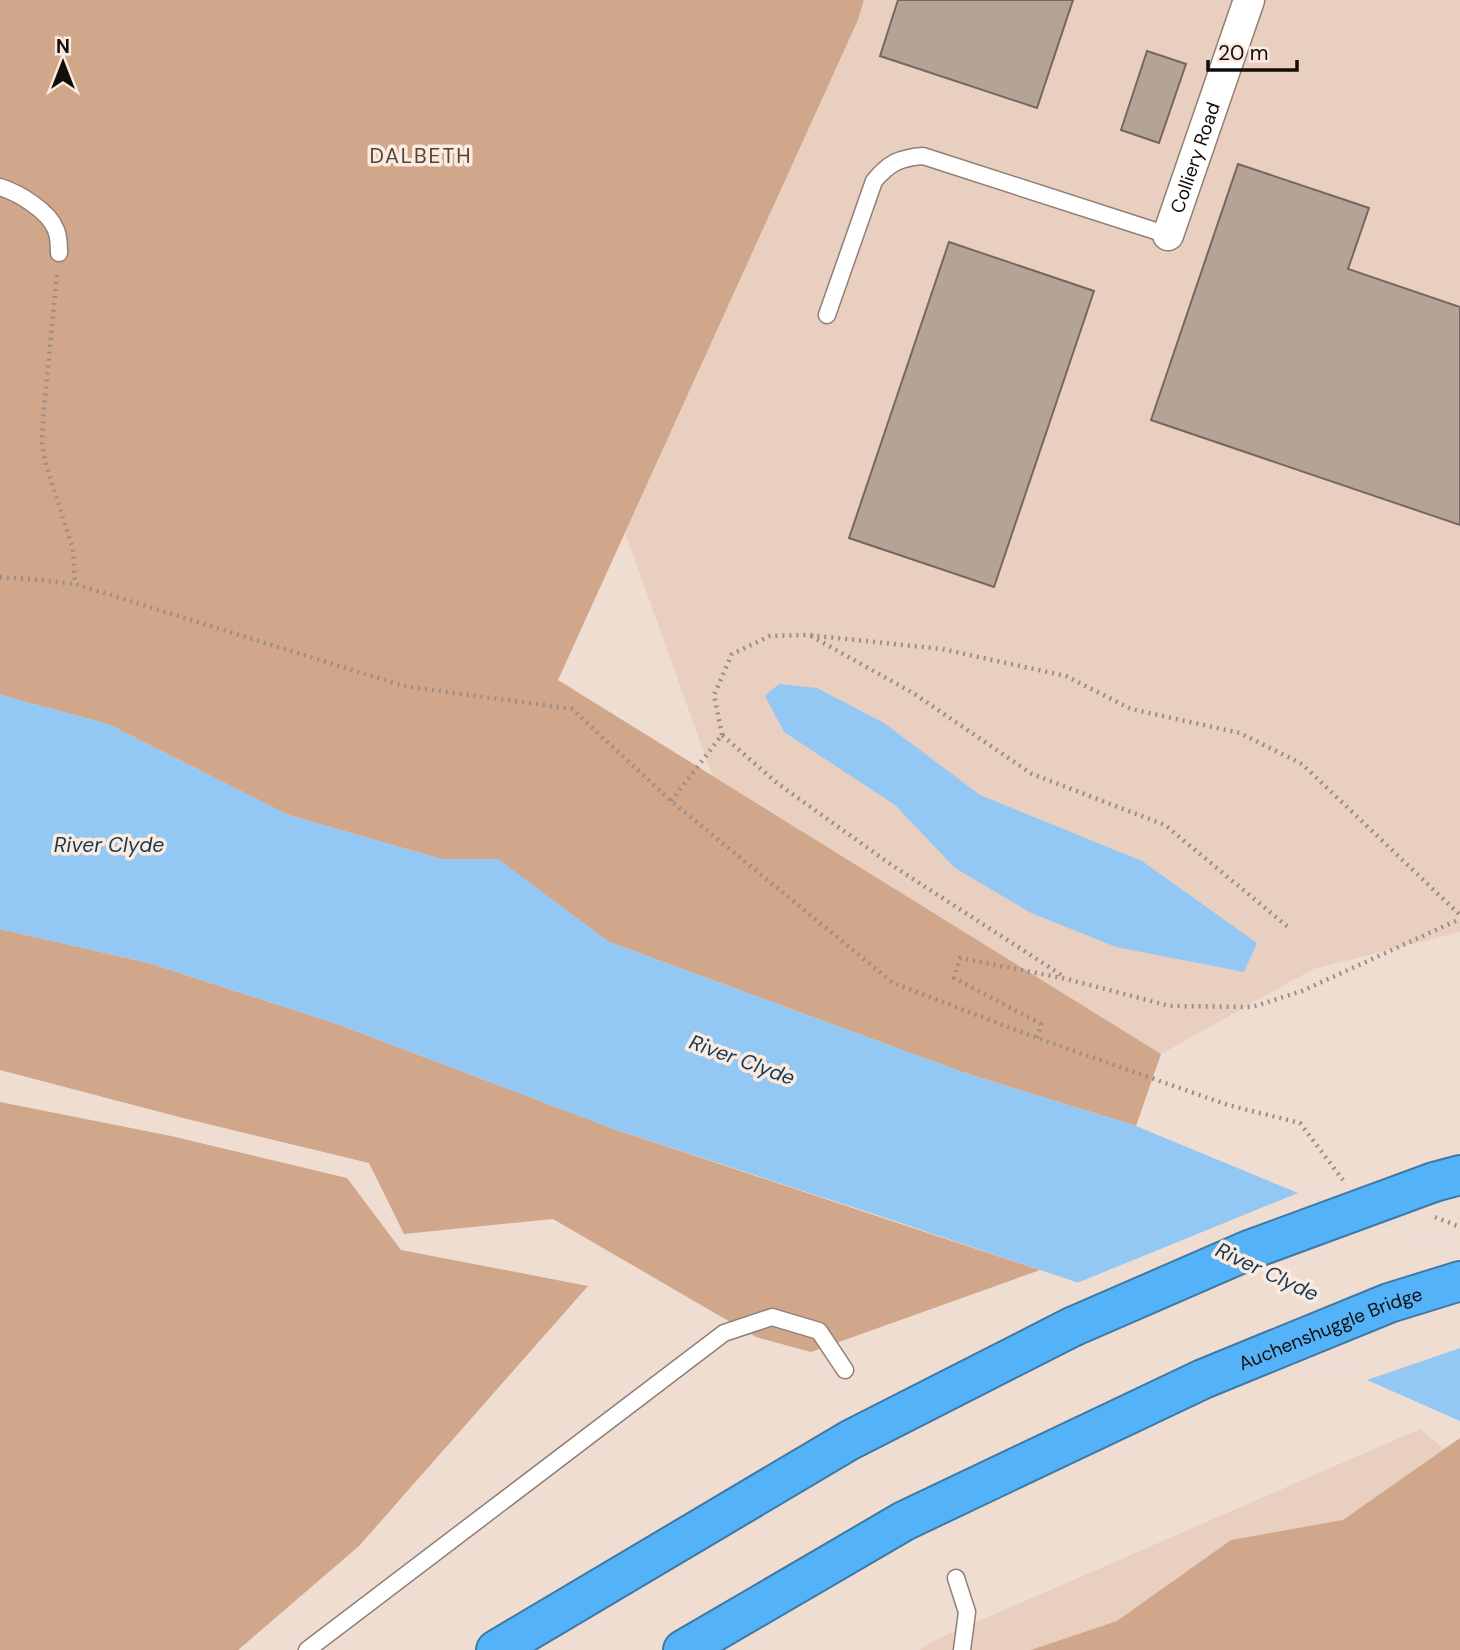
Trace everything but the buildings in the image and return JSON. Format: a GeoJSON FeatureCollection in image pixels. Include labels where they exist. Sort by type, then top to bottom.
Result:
{"type":"FeatureCollection","features":[{"type":"Feature","properties":{"kind":"highway"},"geometry":{"type":"LineString","coordinates":[[496,1650],[850,1440],[1072,1327],[1249,1250],[1447,1178]]}},
{"type":"Feature","properties":{"kind":"highway","name":"Auchenshuggle Bridge"},"geometry":{"type":"LineString","coordinates":[[683,1650],[904,1521],[1203,1379],[1390,1303],[1460,1280]]}},
{"type":"Feature","properties":{"kind":"street","name":"Colliery Road"},"geometry":{"type":"LineString","coordinates":[[1168,235],[1249,0]]}},
{"type":"Feature","properties":{"kind":"lane"},"geometry":{"type":"LineString","coordinates":[[827,315],[874,181],[886,167],[905,158],[923,156],[1168,235]]}},
{"type":"Feature","properties":{"kind":"lane"},"geometry":{"type":"LineString","coordinates":[[0,187],[8,189],[43,211],[56,230],[60,253]]}},
{"type":"Feature","properties":{"kind":"lane"},"geometry":{"type":"LineString","coordinates":[[307,1650],[724,1333],[772,1317],[819,1331],[845,1370]]}},
{"type":"Feature","properties":{"kind":"lane"},"geometry":{"type":"LineString","coordinates":[[956,1578],[967,1612],[962,1650]]}},
{"type":"Feature","properties":{"kind":"path"},"geometry":{"type":"LineString","coordinates":[[60,253],[42,443],[46,466],[73,549],[75,584]]}},
{"type":"Feature","properties":{"kind":"path"},"geometry":{"type":"LineString","coordinates":[[0,578],[75,584],[404,686],[572,709],[671,801],[893,983],[1037,1038],[1228,1105],[1300,1123]]}},
{"type":"Feature","properties":{"kind":"path"},"geometry":{"type":"LineString","coordinates":[[1037,1038],[1041,1024],[954,978],[960,958],[1067,979],[1170,1006],[1252,1007],[1302,991],[1460,917],[1302,764],[1240,733],[1131,709],[1066,676],[942,649],[808,635],[770,636],[732,654],[714,695],[722,735],[777,783],[883,859],[1067,979]]}},
{"type":"Feature","properties":{"kind":"path"},"geometry":{"type":"LineString","coordinates":[[808,635],[913,693],[1032,774],[1165,825],[1288,927]]}},
{"type":"Feature","properties":{"kind":"path"},"geometry":{"type":"LineString","coordinates":[[671,801],[722,735]]}},
{"type":"Feature","properties":{"kind":"shaded area"},"geometry":{"type":"Polygon","coordinates":[[[0,0],[864,0],[858,20],[558,680],[1161,1054],[1136,1126],[962,1072],[609,942],[498,860],[441,859],[288,815],[108,724],[0,695],[0,0]]]}},
{"type":"Feature","properties":{"kind":"shaded area"},"geometry":{"type":"Polygon","coordinates":[[[864,0],[1460,0],[1460,932],[1313,969],[1161,1054],[712,775],[625,532],[858,20],[864,0]]]}},
{"type":"Feature","properties":{"kind":"shaded area"},"geometry":{"type":"Polygon","coordinates":[[[0,929],[149,963],[337,1024],[614,1129],[1040,1270],[811,1352],[756,1337],[553,1219],[404,1234],[369,1163],[0,1070],[0,929]]]}},
{"type":"Feature","properties":{"kind":"shaded area"},"geometry":{"type":"Polygon","coordinates":[[[0,1102],[171,1136],[347,1178],[401,1250],[588,1286],[359,1546],[238,1650],[0,1650],[0,1102]]]}},
{"type":"Feature","properties":{"kind":"shaded area"},"geometry":{"type":"Polygon","coordinates":[[[1420,1429],[1460,1462],[1460,1650],[920,1650],[931,1642],[1420,1429]]]}},
{"type":"Feature","properties":{"kind":"shaded area"},"geometry":{"type":"Polygon","coordinates":[[[1460,1438],[1460,1650],[1031,1650],[1117,1621],[1231,1540],[1343,1520],[1460,1438]]]}},
{"type":"Feature","properties":{"kind":"water"},"geometry":{"type":"Polygon","coordinates":[[[779,684],[817,688],[884,723],[980,795],[1142,861],[1257,943],[1244,972],[1116,947],[1031,913],[955,868],[895,805],[784,732],[765,696],[779,684]]]}},
{"type":"Feature","properties":{"kind":"water","name":"River Clyde"},"geometry":{"type":"Polygon","coordinates":[[[0,695],[108,724],[288,815],[441,859],[498,859],[609,942],[962,1072],[1136,1126],[1298,1193],[1460,1251],[1460,1421],[1367,1380],[614,1129],[337,1024],[149,963],[0,929],[0,695]]]}},
{"type":"Feature","properties":{"kind":"pier"},"geometry":{"type":"Polygon","coordinates":[[[1298,1193],[1460,1251],[1460,1348],[1367,1380],[1077,1283],[1298,1193]]]}},
{"type":"Feature","properties":{"kind":"district","name":"DALBETH"},"geometry":{"type":"Point","coordinates":[421,156]}}]}
